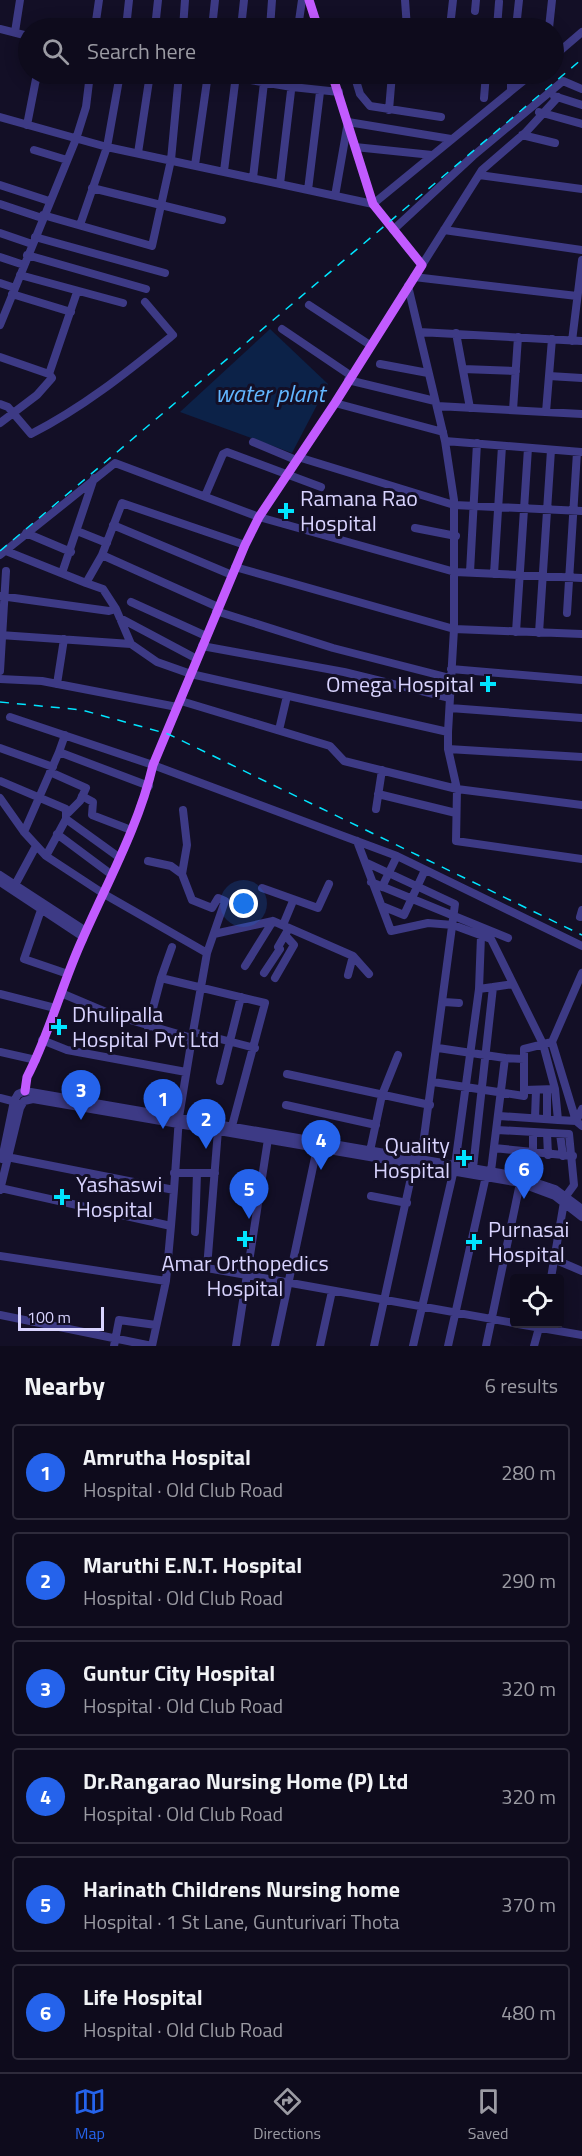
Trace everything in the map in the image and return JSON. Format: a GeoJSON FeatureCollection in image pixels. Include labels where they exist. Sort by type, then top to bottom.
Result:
{"type":"FeatureCollection","features":[{"type":"Feature","properties":{"kind":"main road"},"geometry":{"type":"LineString","coordinates":[[309,0],[315,18]]}},
{"type":"Feature","properties":{"kind":"main road"},"geometry":{"type":"LineString","coordinates":[[25,1090],[27,1077],[36,1060],[84,934],[120,858],[148,786],[153,765],[168,734],[245,545],[259,517],[335,403],[422,265],[373,204],[336,84]]}},
{"type":"Feature","properties":{"kind":"street"},"geometry":{"type":"LineString","coordinates":[[15,32],[20,0]]}},
{"type":"Feature","properties":{"kind":"street"},"geometry":{"type":"LineString","coordinates":[[96,18],[99,0]]}},
{"type":"Feature","properties":{"kind":"street"},"geometry":{"type":"LineString","coordinates":[[127,18],[129,0]]}},
{"type":"Feature","properties":{"kind":"street"},"geometry":{"type":"LineString","coordinates":[[156,18],[158,0]]}},
{"type":"Feature","properties":{"kind":"street"},"geometry":{"type":"LineString","coordinates":[[184,18],[185,0]]}},
{"type":"Feature","properties":{"kind":"street"},"geometry":{"type":"LineString","coordinates":[[213,18],[214,0]]}},
{"type":"Feature","properties":{"kind":"street"},"geometry":{"type":"LineString","coordinates":[[242,18],[244,0]]}},
{"type":"Feature","properties":{"kind":"street"},"geometry":{"type":"LineString","coordinates":[[271,18],[272,0]]}},
{"type":"Feature","properties":{"kind":"street"},"geometry":{"type":"LineString","coordinates":[[299,18],[302,0]]}},
{"type":"Feature","properties":{"kind":"street"},"geometry":{"type":"LineString","coordinates":[[405,0],[406,18]]}},
{"type":"Feature","properties":{"kind":"street"},"geometry":{"type":"LineString","coordinates":[[451,18],[453,0]]}},
{"type":"Feature","properties":{"kind":"street"},"geometry":{"type":"LineString","coordinates":[[475,10],[476,0]]}},
{"type":"Feature","properties":{"kind":"street"},"geometry":{"type":"LineString","coordinates":[[517,18],[519,0]]}},
{"type":"Feature","properties":{"kind":"street"},"geometry":{"type":"LineString","coordinates":[[550,18],[552,0]]}},
{"type":"Feature","properties":{"kind":"street"},"geometry":{"type":"LineString","coordinates":[[497,18],[499,2]]}},
{"type":"Feature","properties":{"kind":"street"},"geometry":{"type":"LineString","coordinates":[[0,29],[18,33]]}},
{"type":"Feature","properties":{"kind":"street"},"geometry":{"type":"LineString","coordinates":[[564,47],[582,32]]}},
{"type":"Feature","properties":{"kind":"street"},"geometry":{"type":"LineString","coordinates":[[564,81],[582,89]]}},
{"type":"Feature","properties":{"kind":"street"},"geometry":{"type":"LineString","coordinates":[[27,125],[35,84]]}},
{"type":"Feature","properties":{"kind":"street"},"geometry":{"type":"LineString","coordinates":[[0,325],[3,309],[14,291],[76,139],[86,107],[89,84]]}},
{"type":"Feature","properties":{"kind":"street"},"geometry":{"type":"LineString","coordinates":[[80,225],[107,147],[118,84]]}},
{"type":"Feature","properties":{"kind":"street"},"geometry":{"type":"LineString","coordinates":[[138,153],[148,84]]}},
{"type":"Feature","properties":{"kind":"street"},"geometry":{"type":"LineString","coordinates":[[0,204],[152,246],[171,160],[178,84]]}},
{"type":"Feature","properties":{"kind":"street"},"geometry":{"type":"LineString","coordinates":[[195,165],[207,84]]}},
{"type":"Feature","properties":{"kind":"street"},"geometry":{"type":"LineString","coordinates":[[224,171],[235,84]]}},
{"type":"Feature","properties":{"kind":"street"},"geometry":{"type":"LineString","coordinates":[[253,178],[264,84]]}},
{"type":"Feature","properties":{"kind":"street"},"geometry":{"type":"LineString","coordinates":[[271,84],[320,92],[339,92]]}},
{"type":"Feature","properties":{"kind":"street"},"geometry":{"type":"LineString","coordinates":[[280,184],[291,84]]}},
{"type":"Feature","properties":{"kind":"street"},"geometry":{"type":"LineString","coordinates":[[357,84],[360,94],[370,105],[441,117]]}},
{"type":"Feature","properties":{"kind":"street"},"geometry":{"type":"LineString","coordinates":[[389,110],[391,84]]}},
{"type":"Feature","properties":{"kind":"street"},"geometry":{"type":"LineString","coordinates":[[484,98],[485,84]]}},
{"type":"Feature","properties":{"kind":"street"},"geometry":{"type":"LineString","coordinates":[[511,84],[511,91]]}},
{"type":"Feature","properties":{"kind":"street"},"geometry":{"type":"LineString","coordinates":[[0,117],[107,147],[373,204],[520,84]]}},
{"type":"Feature","properties":{"kind":"street"},"geometry":{"type":"LineString","coordinates":[[393,230],[559,84]]}},
{"type":"Feature","properties":{"kind":"street"},"geometry":{"type":"LineString","coordinates":[[308,190],[320,92]]}},
{"type":"Feature","properties":{"kind":"street"},"geometry":{"type":"LineString","coordinates":[[547,93],[582,105]]}},
{"type":"Feature","properties":{"kind":"street"},"geometry":{"type":"LineString","coordinates":[[422,265],[479,175],[558,97]]}},
{"type":"Feature","properties":{"kind":"street"},"geometry":{"type":"LineString","coordinates":[[529,109],[582,124]]}},
{"type":"Feature","properties":{"kind":"street"},"geometry":{"type":"LineString","coordinates":[[335,196],[348,122],[451,139]]}},
{"type":"Feature","properties":{"kind":"street"},"geometry":{"type":"LineString","coordinates":[[522,135],[555,143]]}},
{"type":"Feature","properties":{"kind":"street"},"geometry":{"type":"LineString","coordinates":[[355,147],[432,155]]}},
{"type":"Feature","properties":{"kind":"street"},"geometry":{"type":"LineString","coordinates":[[34,150],[67,160]]}},
{"type":"Feature","properties":{"kind":"street"},"geometry":{"type":"LineString","coordinates":[[479,175],[582,189]]}},
{"type":"Feature","properties":{"kind":"street"},"geometry":{"type":"LineString","coordinates":[[0,185],[49,201]]}},
{"type":"Feature","properties":{"kind":"street"},"geometry":{"type":"LineString","coordinates":[[92,188],[222,220]]}},
{"type":"Feature","properties":{"kind":"street"},"geometry":{"type":"LineString","coordinates":[[444,230],[582,250]]}},
{"type":"Feature","properties":{"kind":"street"},"geometry":{"type":"LineString","coordinates":[[0,233],[165,273]]}},
{"type":"Feature","properties":{"kind":"street"},"geometry":{"type":"LineString","coordinates":[[27,255],[146,289]]}},
{"type":"Feature","properties":{"kind":"street"},"geometry":{"type":"LineString","coordinates":[[0,257],[24,265]]}},
{"type":"Feature","properties":{"kind":"street"},"geometry":{"type":"LineString","coordinates":[[572,341],[582,261]]}},
{"type":"Feature","properties":{"kind":"street"},"geometry":{"type":"LineString","coordinates":[[20,275],[123,303]]}},
{"type":"Feature","properties":{"kind":"street"},"geometry":{"type":"LineString","coordinates":[[414,277],[577,296]]}},
{"type":"Feature","properties":{"kind":"street"},"geometry":{"type":"LineString","coordinates":[[0,283],[14,291],[71,312]]}},
{"type":"Feature","properties":{"kind":"street"},"geometry":{"type":"LineString","coordinates":[[408,286],[444,436],[454,505],[456,536],[454,629],[448,749],[457,789],[456,841],[582,859]]}},
{"type":"Feature","properties":{"kind":"street"},"geometry":{"type":"LineString","coordinates":[[0,423],[37,395],[52,378],[50,374],[77,292]]}},
{"type":"Feature","properties":{"kind":"street"},"geometry":{"type":"LineString","coordinates":[[0,404],[8,407],[31,434],[68,415],[112,385],[173,334],[145,302]]}},
{"type":"Feature","properties":{"kind":"street"},"geometry":{"type":"LineString","coordinates":[[309,305],[370,345]]}},
{"type":"Feature","properties":{"kind":"street"},"geometry":{"type":"LineString","coordinates":[[282,329],[349,378],[436,403],[470,408],[582,414]]}},
{"type":"Feature","properties":{"kind":"street"},"geometry":{"type":"LineString","coordinates":[[418,332],[582,341]]}},
{"type":"Feature","properties":{"kind":"street"},"geometry":{"type":"LineString","coordinates":[[456,333],[470,408]]}},
{"type":"Feature","properties":{"kind":"street"},"geometry":{"type":"LineString","coordinates":[[513,410],[518,337]]}},
{"type":"Feature","properties":{"kind":"street"},"geometry":{"type":"LineString","coordinates":[[546,412],[552,339]]}},
{"type":"Feature","properties":{"kind":"street"},"geometry":{"type":"LineString","coordinates":[[0,357],[50,374]]}},
{"type":"Feature","properties":{"kind":"street"},"geometry":{"type":"LineString","coordinates":[[380,364],[428,373]]}},
{"type":"Feature","properties":{"kind":"street"},"geometry":{"type":"LineString","coordinates":[[463,369],[516,371]]}},
{"type":"Feature","properties":{"kind":"street"},"geometry":{"type":"LineString","coordinates":[[549,376],[582,378]]}},
{"type":"Feature","properties":{"kind":"street"},"geometry":{"type":"LineString","coordinates":[[335,403],[444,436],[477,443],[580,452],[572,510],[567,613]]}},
{"type":"Feature","properties":{"kind":"street"},"geometry":{"type":"LineString","coordinates":[[253,442],[297,458],[454,505],[582,511]]}},
{"type":"Feature","properties":{"kind":"street"},"geometry":{"type":"LineString","coordinates":[[470,572],[477,443]]}},
{"type":"Feature","properties":{"kind":"street"},"geometry":{"type":"LineString","coordinates":[[494,574],[502,446]]}},
{"type":"Feature","properties":{"kind":"street"},"geometry":{"type":"LineString","coordinates":[[516,632],[528,448]]}},
{"type":"Feature","properties":{"kind":"street"},"geometry":{"type":"LineString","coordinates":[[539,633],[551,450]]}},
{"type":"Feature","properties":{"kind":"street"},"geometry":{"type":"LineString","coordinates":[[205,496],[225,452],[321,487]]}},
{"type":"Feature","properties":{"kind":"street"},"geometry":{"type":"LineString","coordinates":[[3,553],[115,463],[259,517],[455,572],[582,578]]}},
{"type":"Feature","properties":{"kind":"street"},"geometry":{"type":"LineString","coordinates":[[62,573],[71,552],[94,478]]}},
{"type":"Feature","properties":{"kind":"street"},"geometry":{"type":"LineString","coordinates":[[87,583],[102,555],[122,503],[245,545]]}},
{"type":"Feature","properties":{"kind":"street"},"geometry":{"type":"LineString","coordinates":[[113,525],[233,571],[454,629],[582,634]]}},
{"type":"Feature","properties":{"kind":"street"},"geometry":{"type":"LineString","coordinates":[[415,528],[456,536]]}},
{"type":"Feature","properties":{"kind":"street"},"geometry":{"type":"LineString","coordinates":[[77,531],[107,543]]}},
{"type":"Feature","properties":{"kind":"street"},"geometry":{"type":"LineString","coordinates":[[26,533],[71,552]]}},
{"type":"Feature","properties":{"kind":"street"},"geometry":{"type":"LineString","coordinates":[[3,553],[104,589],[116,609],[131,644]]}},
{"type":"Feature","properties":{"kind":"street"},"geometry":{"type":"LineString","coordinates":[[102,555],[217,609],[333,648],[450,678]]}},
{"type":"Feature","properties":{"kind":"street"},"geometry":{"type":"LineString","coordinates":[[0,672],[2,597],[6,571]]}},
{"type":"Feature","properties":{"kind":"street"},"geometry":{"type":"LineString","coordinates":[[2,597],[109,611],[116,609]]}},
{"type":"Feature","properties":{"kind":"street"},"geometry":{"type":"LineString","coordinates":[[131,602],[206,636]]}},
{"type":"Feature","properties":{"kind":"street"},"geometry":{"type":"LineString","coordinates":[[120,618],[197,659]]}},
{"type":"Feature","properties":{"kind":"street"},"geometry":{"type":"LineString","coordinates":[[1,635],[131,644],[157,662],[191,674],[448,732]]}},
{"type":"Feature","properties":{"kind":"street"},"geometry":{"type":"LineString","coordinates":[[57,684],[64,639]]}},
{"type":"Feature","properties":{"kind":"street"},"geometry":{"type":"LineString","coordinates":[[202,646],[344,672],[450,698]]}},
{"type":"Feature","properties":{"kind":"street"},"geometry":{"type":"LineString","coordinates":[[451,669],[582,680]]}},
{"type":"Feature","properties":{"kind":"street"},"geometry":{"type":"LineString","coordinates":[[0,680],[57,684],[179,704],[330,746],[344,761],[457,789],[582,805]]}},
{"type":"Feature","properties":{"kind":"street"},"geometry":{"type":"LineString","coordinates":[[279,730],[287,696]]}},
{"type":"Feature","properties":{"kind":"street"},"geometry":{"type":"LineString","coordinates":[[450,708],[582,718]]}},
{"type":"Feature","properties":{"kind":"street"},"geometry":{"type":"LineString","coordinates":[[10,717],[153,765],[397,856],[582,946]]}},
{"type":"Feature","properties":{"kind":"street"},"geometry":{"type":"LineString","coordinates":[[24,832],[65,735]]}},
{"type":"Feature","properties":{"kind":"street"},"geometry":{"type":"LineString","coordinates":[[0,748],[85,787],[82,796],[67,816],[46,856]]}},
{"type":"Feature","properties":{"kind":"street"},"geometry":{"type":"LineString","coordinates":[[448,749],[582,757]]}},
{"type":"Feature","properties":{"kind":"street"},"geometry":{"type":"LineString","coordinates":[[59,752],[148,786]]}},
{"type":"Feature","properties":{"kind":"street"},"geometry":{"type":"LineString","coordinates":[[376,809],[382,770]]}},
{"type":"Feature","properties":{"kind":"street"},"geometry":{"type":"LineString","coordinates":[[0,781],[41,796],[66,809],[67,816],[120,858]]}},
{"type":"Feature","properties":{"kind":"street"},"geometry":{"type":"LineString","coordinates":[[378,794],[456,813]]}},
{"type":"Feature","properties":{"kind":"street"},"geometry":{"type":"LineString","coordinates":[[82,796],[93,802],[92,815],[131,830]]}},
{"type":"Feature","properties":{"kind":"street"},"geometry":{"type":"LineString","coordinates":[[0,798],[24,832],[46,856],[104,894],[207,953]]}},
{"type":"Feature","properties":{"kind":"street"},"geometry":{"type":"LineString","coordinates":[[0,1316],[114,1343],[152,1346],[166,1281],[178,1120],[207,953],[225,901],[218,898],[210,908],[192,900],[182,874],[187,845],[183,810]]}},
{"type":"Feature","properties":{"kind":"street"},"geometry":{"type":"LineString","coordinates":[[57,834],[112,875]]}},
{"type":"Feature","properties":{"kind":"street"},"geometry":{"type":"LineString","coordinates":[[357,841],[391,930],[453,921],[508,938]]}},
{"type":"Feature","properties":{"kind":"street"},"geometry":{"type":"LineString","coordinates":[[15,885],[36,846]]}},
{"type":"Feature","properties":{"kind":"street"},"geometry":{"type":"LineString","coordinates":[[382,887],[397,856]]}},
{"type":"Feature","properties":{"kind":"street"},"geometry":{"type":"LineString","coordinates":[[148,861],[171,866],[182,874]]}},
{"type":"Feature","properties":{"kind":"street"},"geometry":{"type":"LineString","coordinates":[[364,862],[455,904],[430,1105],[374,1346]]}},
{"type":"Feature","properties":{"kind":"street"},"geometry":{"type":"LineString","coordinates":[[382,906],[404,915],[425,870]]}},
{"type":"Feature","properties":{"kind":"street"},"geometry":{"type":"LineString","coordinates":[[0,875],[84,934]]}},
{"type":"Feature","properties":{"kind":"street"},"geometry":{"type":"LineString","coordinates":[[0,882],[41,910],[84,934]]}},
{"type":"Feature","properties":{"kind":"street"},"geometry":{"type":"LineString","coordinates":[[371,882],[491,939],[543,1044],[558,1120]]}},
{"type":"Feature","properties":{"kind":"street"},"geometry":{"type":"LineString","coordinates":[[262,888],[293,901],[318,908],[329,884]]}},
{"type":"Feature","properties":{"kind":"street"},"geometry":{"type":"LineString","coordinates":[[264,973],[280,950],[278,947],[293,901]]}},
{"type":"Feature","properties":{"kind":"street"},"geometry":{"type":"LineString","coordinates":[[41,910],[24,959],[68,974]]}},
{"type":"Feature","properties":{"kind":"street"},"geometry":{"type":"LineString","coordinates":[[214,934],[273,921],[285,930],[353,956],[369,974]]}},
{"type":"Feature","properties":{"kind":"street"},"geometry":{"type":"LineString","coordinates":[[245,966],[273,921]]}},
{"type":"Feature","properties":{"kind":"street"},"geometry":{"type":"LineString","coordinates":[[256,923],[260,939]]}},
{"type":"Feature","properties":{"kind":"street"},"geometry":{"type":"LineString","coordinates":[[275,978],[294,945],[285,930]]}},
{"type":"Feature","properties":{"kind":"street"},"geometry":{"type":"LineString","coordinates":[[413,1346],[454,1168],[471,1053],[481,936]]}},
{"type":"Feature","properties":{"kind":"street"},"geometry":{"type":"LineString","coordinates":[[148,1027],[172,947]]}},
{"type":"Feature","properties":{"kind":"street"},"geometry":{"type":"LineString","coordinates":[[348,975],[353,956]]}},
{"type":"Feature","properties":{"kind":"street"},"geometry":{"type":"LineString","coordinates":[[579,1123],[552,1042],[582,973]]}},
{"type":"Feature","properties":{"kind":"street"},"geometry":{"type":"LineString","coordinates":[[161,978],[265,1003],[255,1048],[232,1126]]}},
{"type":"Feature","properties":{"kind":"street"},"geometry":{"type":"LineString","coordinates":[[478,989],[513,984]]}},
{"type":"Feature","properties":{"kind":"street"},"geometry":{"type":"LineString","coordinates":[[473,1168],[488,1056],[493,987]]}},
{"type":"Feature","properties":{"kind":"street"},"geometry":{"type":"LineString","coordinates":[[61,993],[148,1027],[255,1048]]}},
{"type":"Feature","properties":{"kind":"street"},"geometry":{"type":"LineString","coordinates":[[0,994],[55,1008]]}},
{"type":"Feature","properties":{"kind":"street"},"geometry":{"type":"LineString","coordinates":[[220,1081],[241,997]]}},
{"type":"Feature","properties":{"kind":"street"},"geometry":{"type":"LineString","coordinates":[[444,1002],[459,1003]]}},
{"type":"Feature","properties":{"kind":"street"},"geometry":{"type":"LineString","coordinates":[[42,1040],[67,1050],[186,1072]]}},
{"type":"Feature","properties":{"kind":"street"},"geometry":{"type":"LineString","coordinates":[[433,1082],[524,1096],[524,1049],[552,1042]]}},
{"type":"Feature","properties":{"kind":"street"},"geometry":{"type":"LineString","coordinates":[[438,1048],[524,1059]]}},
{"type":"Feature","properties":{"kind":"street"},"geometry":{"type":"LineString","coordinates":[[0,1052],[36,1060]]}},
{"type":"Feature","properties":{"kind":"street"},"geometry":{"type":"LineString","coordinates":[[370,1151],[382,1095],[398,1054]]}},
{"type":"Feature","properties":{"kind":"street"},"geometry":{"type":"LineString","coordinates":[[448,1346],[494,1148],[505,1058]]}},
{"type":"Feature","properties":{"kind":"street"},"geometry":{"type":"LineString","coordinates":[[287,1074],[430,1105]]}},
{"type":"Feature","properties":{"kind":"street"},"geometry":{"type":"LineString","coordinates":[[524,1090],[551,1089]]}},
{"type":"Feature","properties":{"kind":"street"},"geometry":{"type":"LineString","coordinates":[[547,1119],[551,1089]]}},
{"type":"Feature","properties":{"kind":"street"},"geometry":{"type":"LineString","coordinates":[[0,1167],[18,1102],[18,1094],[25,1090],[317,1148],[531,1180],[582,1209]]}},
{"type":"Feature","properties":{"kind":"street"},"geometry":{"type":"LineString","coordinates":[[536,1090],[536,1118]]}},
{"type":"Feature","properties":{"kind":"street"},"geometry":{"type":"LineString","coordinates":[[0,1098],[18,1102],[33,1099],[232,1126],[418,1162]]}},
{"type":"Feature","properties":{"kind":"street"},"geometry":{"type":"LineString","coordinates":[[286,1105],[376,1125]]}},
{"type":"Feature","properties":{"kind":"street"},"geometry":{"type":"LineString","coordinates":[[579,1123],[582,1108]]}},
{"type":"Feature","properties":{"kind":"street"},"geometry":{"type":"LineString","coordinates":[[499,1116],[579,1123]]}},
{"type":"Feature","properties":{"kind":"street"},"geometry":{"type":"LineString","coordinates":[[218,1130],[207,1268],[510,1322]]}},
{"type":"Feature","properties":{"kind":"street"},"geometry":{"type":"LineString","coordinates":[[497,1130],[569,1134],[573,1156],[574,1185],[565,1199],[552,1274]]}},
{"type":"Feature","properties":{"kind":"street"},"geometry":{"type":"LineString","coordinates":[[533,1132],[533,1153]]}},
{"type":"Feature","properties":{"kind":"street"},"geometry":{"type":"LineString","coordinates":[[547,1133],[548,1155]]}},
{"type":"Feature","properties":{"kind":"street"},"geometry":{"type":"LineString","coordinates":[[560,1134],[563,1156]]}},
{"type":"Feature","properties":{"kind":"street"},"geometry":{"type":"LineString","coordinates":[[236,1346],[268,1139]]}},
{"type":"Feature","properties":{"kind":"street"},"geometry":{"type":"LineString","coordinates":[[275,1346],[317,1148]]}},
{"type":"Feature","properties":{"kind":"street"},"geometry":{"type":"LineString","coordinates":[[494,1148],[573,1156]]}},
{"type":"Feature","properties":{"kind":"street"},"geometry":{"type":"LineString","coordinates":[[4,1154],[0,1189],[171,1226]]}},
{"type":"Feature","properties":{"kind":"street"},"geometry":{"type":"LineString","coordinates":[[4,1154],[174,1190]]}},
{"type":"Feature","properties":{"kind":"street"},"geometry":{"type":"LineString","coordinates":[[454,1168],[473,1168],[547,1192],[565,1199],[582,1217]]}},
{"type":"Feature","properties":{"kind":"street"},"geometry":{"type":"LineString","coordinates":[[174,1173],[215,1173]]}},
{"type":"Feature","properties":{"kind":"street"},"geometry":{"type":"LineString","coordinates":[[195,1232],[197,1173]]}},
{"type":"Feature","properties":{"kind":"street"},"geometry":{"type":"LineString","coordinates":[[486,1346],[520,1183]]}},
{"type":"Feature","properties":{"kind":"street"},"geometry":{"type":"LineString","coordinates":[[371,1196],[407,1203]]}},
{"type":"Feature","properties":{"kind":"street"},"geometry":{"type":"LineString","coordinates":[[0,1256],[166,1281]]}},
{"type":"Feature","properties":{"kind":"street"},"geometry":{"type":"LineString","coordinates":[[556,1260],[582,1271]]}},
{"type":"Feature","properties":{"kind":"street"},"geometry":{"type":"LineString","coordinates":[[320,1346],[332,1291]]}},
{"type":"Feature","properties":{"kind":"street"},"geometry":{"type":"LineString","coordinates":[[114,1343],[119,1320],[156,1325]]}},
{"type":"Feature","properties":{"kind":"street"},"geometry":{"type":"LineString","coordinates":[[534,1346],[538,1328]]}},
{"type":"Feature","properties":{"kind":"street"},"geometry":{"type":"LineString","coordinates":[[552,1328],[582,1335]]}},
{"type":"Feature","properties":{"kind":"water","name":"water plant"},"geometry":{"type":"Polygon","coordinates":[[[270,329],[328,384],[292,453],[180,412],[270,329]]]}},
{"type":"Feature","properties":{"kind":"railway"},"geometry":{"type":"LineString","coordinates":[[564,74],[582,59]]}},
{"type":"Feature","properties":{"kind":"railway"},"geometry":{"type":"LineString","coordinates":[[0,551],[552,84]]}},
{"type":"Feature","properties":{"kind":"railway"},"geometry":{"type":"LineString","coordinates":[[0,702],[82,710],[168,734],[582,935]]}},
{"type":"Feature","properties":{"kind":"place","name":"Ramana Rao Hospital"},"geometry":{"type":"Point","coordinates":[286,511]}},
{"type":"Feature","properties":{"kind":"place","name":"Omega Hospital"},"geometry":{"type":"Point","coordinates":[488,684]}},
{"type":"Feature","properties":{"kind":"place","name":"Dhulipalla Hospital Pvt Ltd"},"geometry":{"type":"Point","coordinates":[59,1027]}},
{"type":"Feature","properties":{"kind":"place","name":"Guntur City Hospital"},"geometry":{"type":"Point","coordinates":[81,1120]}},
{"type":"Feature","properties":{"kind":"place","name":"Amrutha Hospital"},"geometry":{"type":"Point","coordinates":[163,1129]}},
{"type":"Feature","properties":{"kind":"place","name":"Maruthi E.N.T. Hospital"},"geometry":{"type":"Point","coordinates":[206,1149]}},
{"type":"Feature","properties":{"kind":"place","name":"Quality Hospital"},"geometry":{"type":"Point","coordinates":[464,1158]}},
{"type":"Feature","properties":{"kind":"place","name":"Dr.Rangarao Nursing Home (P) Ltd"},"geometry":{"type":"Point","coordinates":[321,1170]}},
{"type":"Feature","properties":{"kind":"place","name":"Yashaswi Hospital"},"geometry":{"type":"Point","coordinates":[62,1197]}},
{"type":"Feature","properties":{"kind":"place","name":"Life Hospital"},"geometry":{"type":"Point","coordinates":[524,1199]}},
{"type":"Feature","properties":{"kind":"place","name":"Harinath Childrens Nursing home"},"geometry":{"type":"Point","coordinates":[249,1219]}},
{"type":"Feature","properties":{"kind":"place","name":"Amar Orthopedics Hospital"},"geometry":{"type":"Point","coordinates":[245,1239]}},
{"type":"Feature","properties":{"kind":"place","name":"Purnasai Hospital"},"geometry":{"type":"Point","coordinates":[474,1242]}}]}
